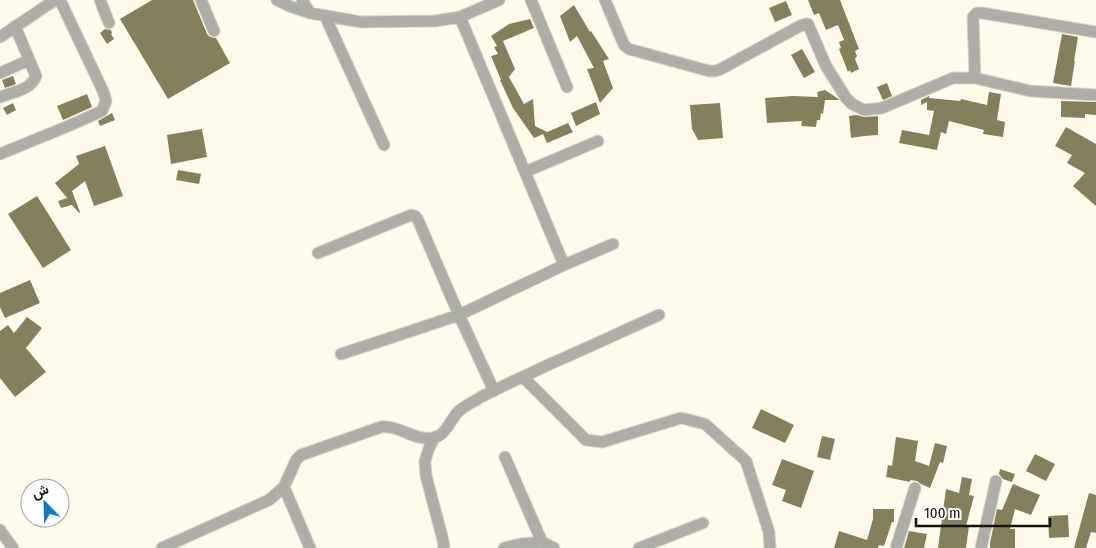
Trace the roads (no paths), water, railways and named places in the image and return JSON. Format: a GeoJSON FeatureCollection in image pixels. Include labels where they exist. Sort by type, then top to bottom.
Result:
{"type":"FeatureCollection","features":[{"type":"Feature","properties":{"kind":"street"},"geometry":{"type":"LineString","coordinates":[[0,37],[55,0]]}},
{"type":"Feature","properties":{"kind":"street"},"geometry":{"type":"LineString","coordinates":[[0,154],[102,111],[106,102],[103,91],[60,0]]}},
{"type":"Feature","properties":{"kind":"street"},"geometry":{"type":"LineString","coordinates":[[100,0],[109,23]]}},
{"type":"Feature","properties":{"kind":"street"},"geometry":{"type":"LineString","coordinates":[[201,0],[214,31]]}},
{"type":"Feature","properties":{"kind":"street"},"geometry":{"type":"LineString","coordinates":[[277,0],[310,13],[361,22],[435,21],[460,17],[498,0]]}},
{"type":"Feature","properties":{"kind":"street"},"geometry":{"type":"LineString","coordinates":[[302,0],[310,13]]}},
{"type":"Feature","properties":{"kind":"street"},"geometry":{"type":"LineString","coordinates":[[531,0],[567,87]]}},
{"type":"Feature","properties":{"kind":"street"},"geometry":{"type":"LineString","coordinates":[[605,0],[624,45],[629,49],[709,71],[719,70],[800,26],[808,24],[826,66],[846,98],[852,104],[864,110],[882,108],[953,78],[975,78],[1030,91],[1096,95]]}},
{"type":"Feature","properties":{"kind":"street"},"geometry":{"type":"LineString","coordinates":[[975,78],[973,17],[977,13],[982,12],[1096,32]]}},
{"type":"Feature","properties":{"kind":"street"},"geometry":{"type":"LineString","coordinates":[[325,16],[384,145]]}},
{"type":"Feature","properties":{"kind":"street"},"geometry":{"type":"LineString","coordinates":[[460,17],[564,265]]}},
{"type":"Feature","properties":{"kind":"street"},"geometry":{"type":"LineString","coordinates":[[0,97],[28,87],[36,76],[15,26]]}},
{"type":"Feature","properties":{"kind":"street"},"geometry":{"type":"LineString","coordinates":[[0,73],[29,60]]}},
{"type":"Feature","properties":{"kind":"street"},"geometry":{"type":"LineString","coordinates":[[525,172],[598,141]]}},
{"type":"Feature","properties":{"kind":"street"},"geometry":{"type":"LineString","coordinates":[[318,253],[411,215],[415,216],[494,391]]}},
{"type":"Feature","properties":{"kind":"street"},"geometry":{"type":"LineString","coordinates":[[341,354],[459,315],[613,244]]}},
{"type":"Feature","properties":{"kind":"street"},"geometry":{"type":"LineString","coordinates":[[162,548],[269,500],[284,488],[296,460],[301,455],[387,427],[397,428],[415,436],[434,438],[444,432],[458,412],[466,405],[659,315]]}},
{"type":"Feature","properties":{"kind":"street"},"geometry":{"type":"LineString","coordinates":[[523,377],[586,440],[602,442],[681,418],[705,424],[746,461],[769,532],[770,548]]}},
{"type":"Feature","properties":{"kind":"street"},"geometry":{"type":"LineString","coordinates":[[434,438],[425,460],[426,476],[444,548]]}},
{"type":"Feature","properties":{"kind":"street"},"geometry":{"type":"LineString","coordinates":[[505,457],[542,542]]}},
{"type":"Feature","properties":{"kind":"street"},"geometry":{"type":"LineString","coordinates":[[981,548],[996,481]]}},
{"type":"Feature","properties":{"kind":"street"},"geometry":{"type":"LineString","coordinates":[[284,488],[310,548]]}},
{"type":"Feature","properties":{"kind":"street"},"geometry":{"type":"LineString","coordinates":[[896,548],[915,488]]}},
{"type":"Feature","properties":{"kind":"street"},"geometry":{"type":"LineString","coordinates":[[639,548],[703,523]]}},
{"type":"Feature","properties":{"kind":"street"},"geometry":{"type":"LineString","coordinates":[[0,530],[13,548]]}},
{"type":"Feature","properties":{"kind":"street"},"geometry":{"type":"LineString","coordinates":[[504,548],[542,542],[554,548]]}}]}
